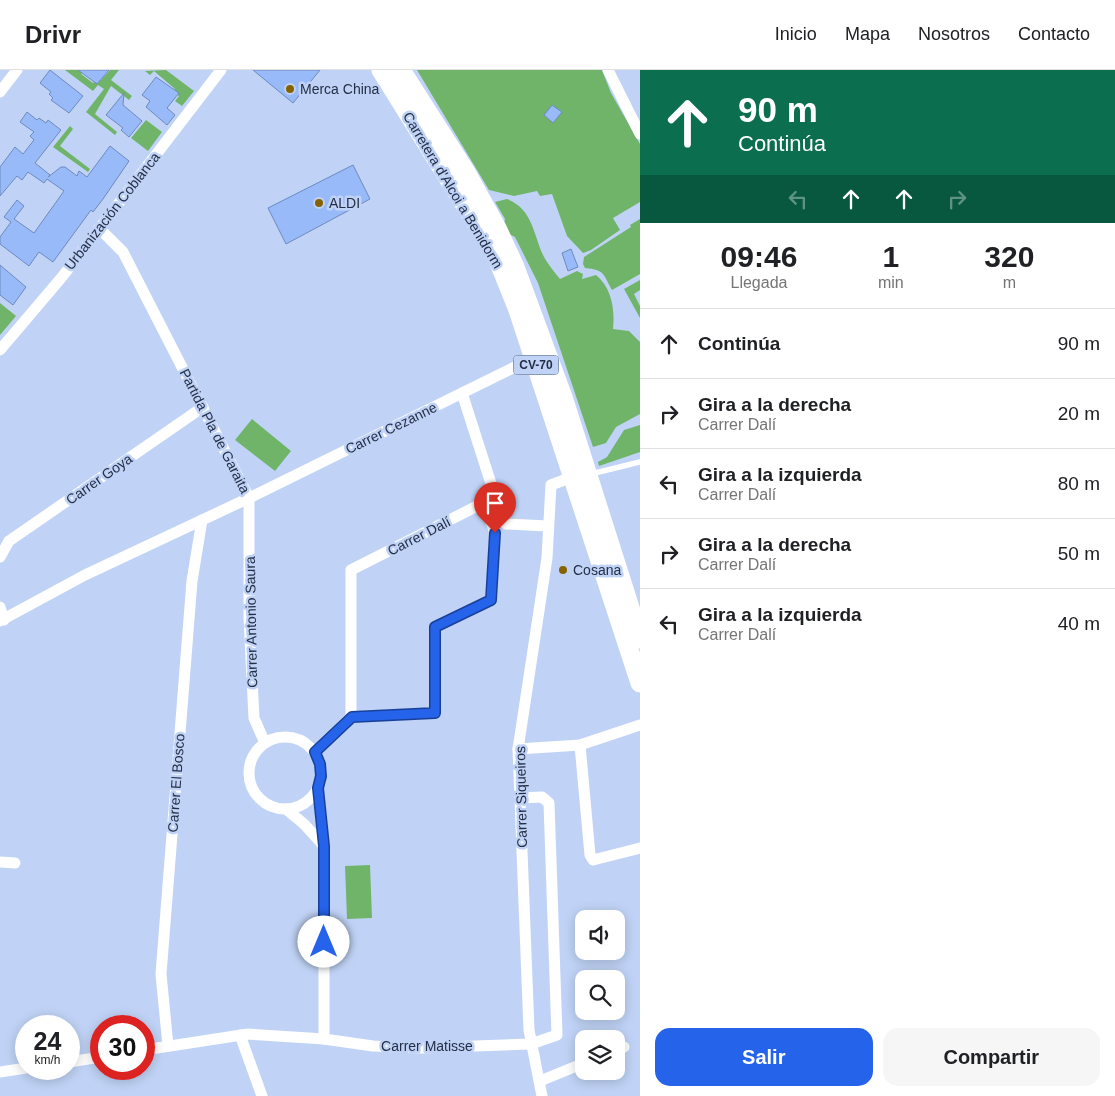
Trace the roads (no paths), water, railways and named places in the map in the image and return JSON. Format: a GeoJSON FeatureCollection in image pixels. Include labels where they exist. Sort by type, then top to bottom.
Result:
{"type":"FeatureCollection","features":[{"type":"Feature","properties":{"kind":"main road","name":"Carretera d'Alcoi a Benidorm"},"geometry":{"type":"LineString","coordinates":[[381,70],[496,255],[533,358],[580,476],[640,639]]}},
{"type":"Feature","properties":{"kind":"main road","name":"Carretera d'Alcoi a Benidorm"},"geometry":{"type":"LineString","coordinates":[[401,70],[466,172],[512,259],[536,321],[640,683]]}},
{"type":"Feature","properties":{"kind":"street"},"geometry":{"type":"LineString","coordinates":[[0,92],[17,70]]}},
{"type":"Feature","properties":{"kind":"street","name":"Urbanización Coblanca"},"geometry":{"type":"LineString","coordinates":[[0,350],[99,228],[221,70]]}},
{"type":"Feature","properties":{"kind":"street"},"geometry":{"type":"LineString","coordinates":[[608,70],[640,134]]}},
{"type":"Feature","properties":{"kind":"street","name":"Partida Pla de Garaita"},"geometry":{"type":"LineString","coordinates":[[2,621],[85,575],[250,498],[123,252],[99,228]]}},
{"type":"Feature","properties":{"kind":"street","name":"Carrer Cezanne"},"geometry":{"type":"LineString","coordinates":[[250,498],[533,358]]}},
{"type":"Feature","properties":{"kind":"street"},"geometry":{"type":"LineString","coordinates":[[462,393],[503,520],[506,524],[547,526]]}},
{"type":"Feature","properties":{"kind":"street","name":"Carrer Goya"},"geometry":{"type":"LineString","coordinates":[[0,557],[9,541],[203,407]]}},
{"type":"Feature","properties":{"kind":"street","name":"Carrer Siqueiros"},"geometry":{"type":"LineString","coordinates":[[542,1096],[531,1044],[518,749],[547,558],[547,526],[551,485],[580,476]]}},
{"type":"Feature","properties":{"kind":"street","name":"Carrer Antonio Saura"},"geometry":{"type":"LineString","coordinates":[[250,498],[249,618],[254,718],[265,743]]}},
{"type":"Feature","properties":{"kind":"street","name":"Carrer Dalí"},"geometry":{"type":"LineString","coordinates":[[480,504],[485,506],[495,533],[491,600],[435,627],[435,713],[352,717],[351,570],[480,504]]}},
{"type":"Feature","properties":{"kind":"street","name":"Carrer El Bosco"},"geometry":{"type":"LineString","coordinates":[[168,1046],[161,974],[192,581],[202,520]]}},
{"type":"Feature","properties":{"kind":"street"},"geometry":{"type":"LineString","coordinates":[[0,607],[2,621]]}},
{"type":"Feature","properties":{"kind":"street"},"geometry":{"type":"LineString","coordinates":[[315,752],[352,717]]}},
{"type":"Feature","properties":{"kind":"street"},"geometry":{"type":"LineString","coordinates":[[518,749],[580,745],[640,725]]}},
{"type":"Feature","properties":{"kind":"street"},"geometry":{"type":"LineString","coordinates":[[318,788],[308,801],[296,807],[286,809],[265,804],[254,792],[249,780],[252,757],[265,743],[276,738],[289,737],[301,740],[315,752],[320,764],[321,776],[318,788],[324,846],[324,1039]]}},
{"type":"Feature","properties":{"kind":"street"},"geometry":{"type":"LineString","coordinates":[[580,745],[590,855],[593,860],[640,848]]}},
{"type":"Feature","properties":{"kind":"street","name":"Carrer Matisse"},"geometry":{"type":"LineString","coordinates":[[155,1048],[240,1035],[324,1039],[373,1046],[421,1048],[531,1044],[557,1035],[549,802],[542,797],[520,798]]}},
{"type":"Feature","properties":{"kind":"street"},"geometry":{"type":"LineString","coordinates":[[286,809],[304,824],[324,846]]}},
{"type":"Feature","properties":{"kind":"street"},"geometry":{"type":"LineString","coordinates":[[0,862],[15,863]]}},
{"type":"Feature","properties":{"kind":"street"},"geometry":{"type":"LineString","coordinates":[[240,1035],[262,1096]]}},
{"type":"Feature","properties":{"kind":"street"},"geometry":{"type":"LineString","coordinates":[[540,1081],[575,1067]]}},
{"type":"Feature","properties":{"kind":"street"},"geometry":{"type":"LineString","coordinates":[[0,1072],[15,1070]]}},
{"type":"Feature","properties":{"kind":"lane"},"geometry":{"type":"LineString","coordinates":[[580,476],[640,462]]}},
{"type":"Feature","properties":{"kind":"place","name":"Merca China"},"geometry":{"type":"Point","coordinates":[290,89]}},
{"type":"Feature","properties":{"kind":"place","name":"ALDI"},"geometry":{"type":"Point","coordinates":[319,203]}},
{"type":"Feature","properties":{"kind":"place","name":"Cosana"},"geometry":{"type":"Point","coordinates":[563,570]}}]}
